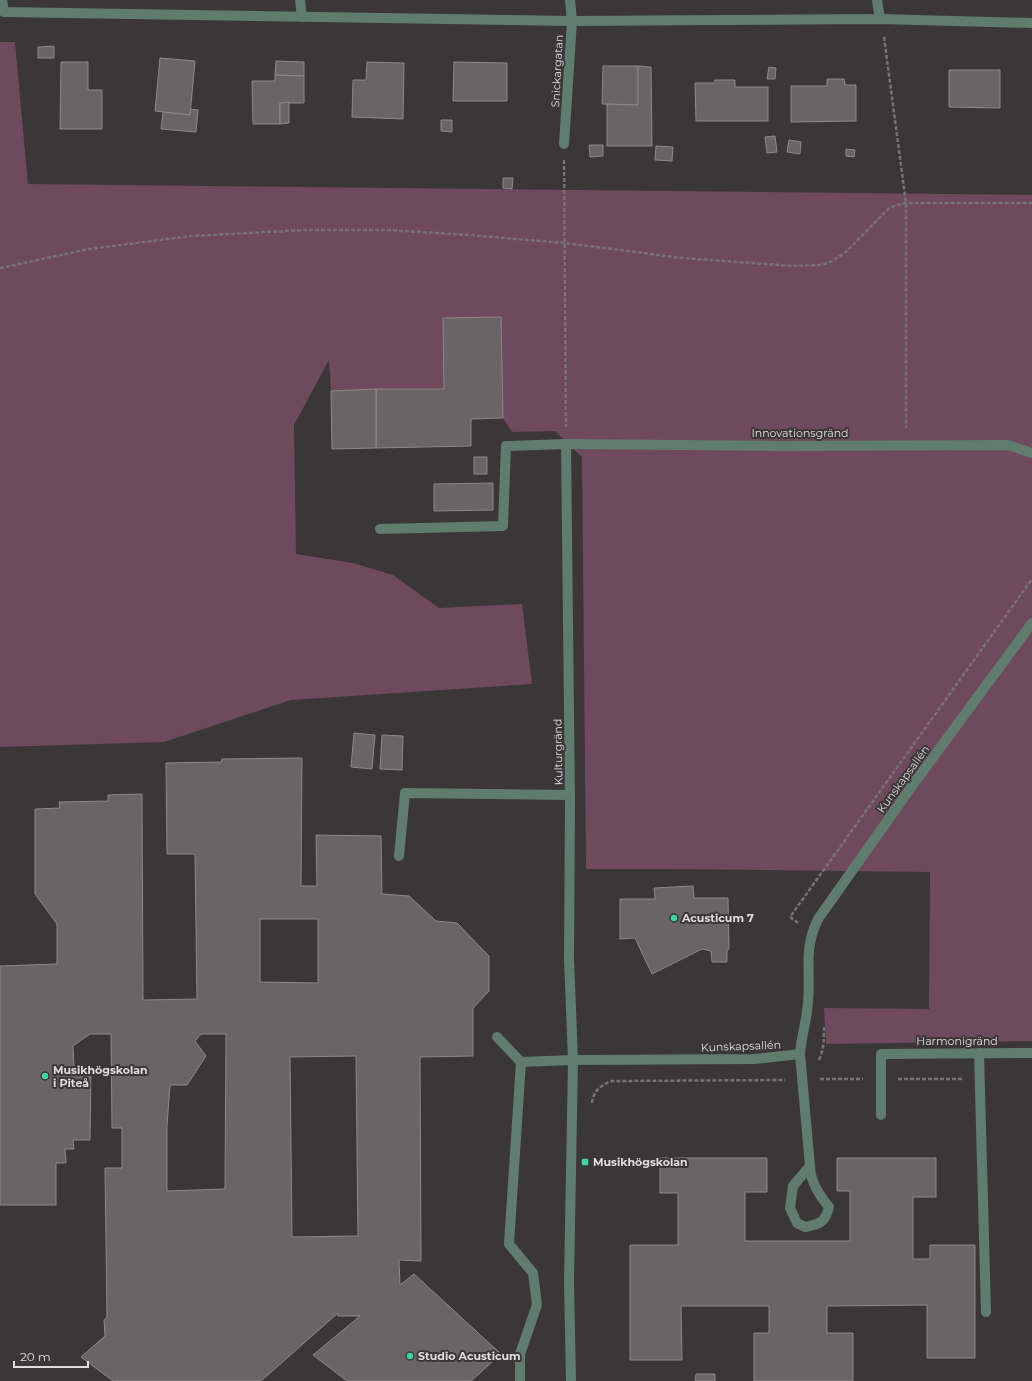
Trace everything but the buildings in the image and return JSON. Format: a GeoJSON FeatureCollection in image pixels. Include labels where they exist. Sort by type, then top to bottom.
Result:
{"type":"FeatureCollection","features":[{"type":"Feature","properties":{"kind":"street"},"geometry":{"type":"LineString","coordinates":[[2,0],[4,12],[572,21],[880,18],[1032,23]]}},
{"type":"Feature","properties":{"kind":"street"},"geometry":{"type":"LineString","coordinates":[[300,0],[302,17]]}},
{"type":"Feature","properties":{"kind":"street","name":"Snickargatan"},"geometry":{"type":"LineString","coordinates":[[564,144],[572,21],[570,0]]}},
{"type":"Feature","properties":{"kind":"street"},"geometry":{"type":"LineString","coordinates":[[877,0],[880,18]]}},
{"type":"Feature","properties":{"kind":"street","name":"Innovationsgränd"},"geometry":{"type":"LineString","coordinates":[[380,529],[502,526],[506,446],[566,444],[779,446],[1008,445],[1032,453]]}},
{"type":"Feature","properties":{"kind":"street","name":"Kulturgränd"},"geometry":{"type":"LineString","coordinates":[[566,444],[570,795],[569,959],[573,1060]]}},
{"type":"Feature","properties":{"kind":"street","name":"Kunskapsallén"},"geometry":{"type":"LineString","coordinates":[[521,1062],[573,1060],[755,1059],[800,1054],[807,1014],[808,950],[812,932],[818,919],[1032,623]]}},
{"type":"Feature","properties":{"kind":"street"},"geometry":{"type":"LineString","coordinates":[[400,856],[405,793],[570,795]]}},
{"type":"Feature","properties":{"kind":"street"},"geometry":{"type":"LineString","coordinates":[[497,1036],[521,1062],[509,1244],[533,1273],[537,1305],[520,1354],[520,1381]]}},
{"type":"Feature","properties":{"kind":"street"},"geometry":{"type":"LineString","coordinates":[[979,1053],[986,1312]]}},
{"type":"Feature","properties":{"kind":"street","name":"Harmonigränd"},"geometry":{"type":"LineString","coordinates":[[882,1079],[881,1054],[1032,1053]]}},
{"type":"Feature","properties":{"kind":"street"},"geometry":{"type":"LineString","coordinates":[[800,1054],[803,1080],[810,1166],[810,1173],[821,1197],[829,1206],[826,1216],[820,1223],[805,1227],[797,1223],[790,1208],[793,1186],[810,1166]]}},
{"type":"Feature","properties":{"kind":"street"},"geometry":{"type":"LineString","coordinates":[[571,1381],[569,1282],[573,1060]]}},
{"type":"Feature","properties":{"kind":"street"},"geometry":{"type":"LineString","coordinates":[[881,1115],[882,1079]]}},
{"type":"Feature","properties":{"kind":"path"},"geometry":{"type":"LineString","coordinates":[[880,18],[885,37],[906,203],[906,445]]}},
{"type":"Feature","properties":{"kind":"path"},"geometry":{"type":"LineString","coordinates":[[564,144],[566,444]]}},
{"type":"Feature","properties":{"kind":"path"},"geometry":{"type":"LineString","coordinates":[[0,268],[89,249],[192,236],[305,230],[387,230],[468,235],[565,243],[717,261],[793,266],[822,265],[832,262],[846,252],[888,209],[897,205],[906,203],[1032,203]]}},
{"type":"Feature","properties":{"kind":"path"},"geometry":{"type":"LineString","coordinates":[[812,932],[790,917],[1032,579]]}},
{"type":"Feature","properties":{"kind":"path"},"geometry":{"type":"LineString","coordinates":[[591,1109],[592,1097],[595,1092],[605,1083],[612,1081],[980,1079]]}},
{"type":"Feature","properties":{"kind":"shaded area"},"geometry":{"type":"Polygon","coordinates":[[[0,42],[15,42],[28,184],[1032,195],[1032,1041],[826,1044],[824,1008],[929,1009],[930,872],[586,869],[582,457],[555,431],[512,432],[503,418],[501,317],[443,318],[444,389],[331,391],[329,360],[294,425],[296,554],[353,563],[393,575],[439,608],[522,604],[532,684],[291,700],[164,742],[0,747],[0,42]]]}},
{"type":"Feature","properties":{"kind":"place","name":"Acusticum 7"},"geometry":{"type":"Point","coordinates":[674,918]}},
{"type":"Feature","properties":{"kind":"place","name":"Musikhögskolan i Piteå"},"geometry":{"type":"Point","coordinates":[45,1076]}},
{"type":"Feature","properties":{"kind":"place","name":"Musikhögskolan"},"geometry":{"type":"Point","coordinates":[585,1162]}},
{"type":"Feature","properties":{"kind":"place","name":"Studio Acusticum"},"geometry":{"type":"Point","coordinates":[410,1356]}}]}
